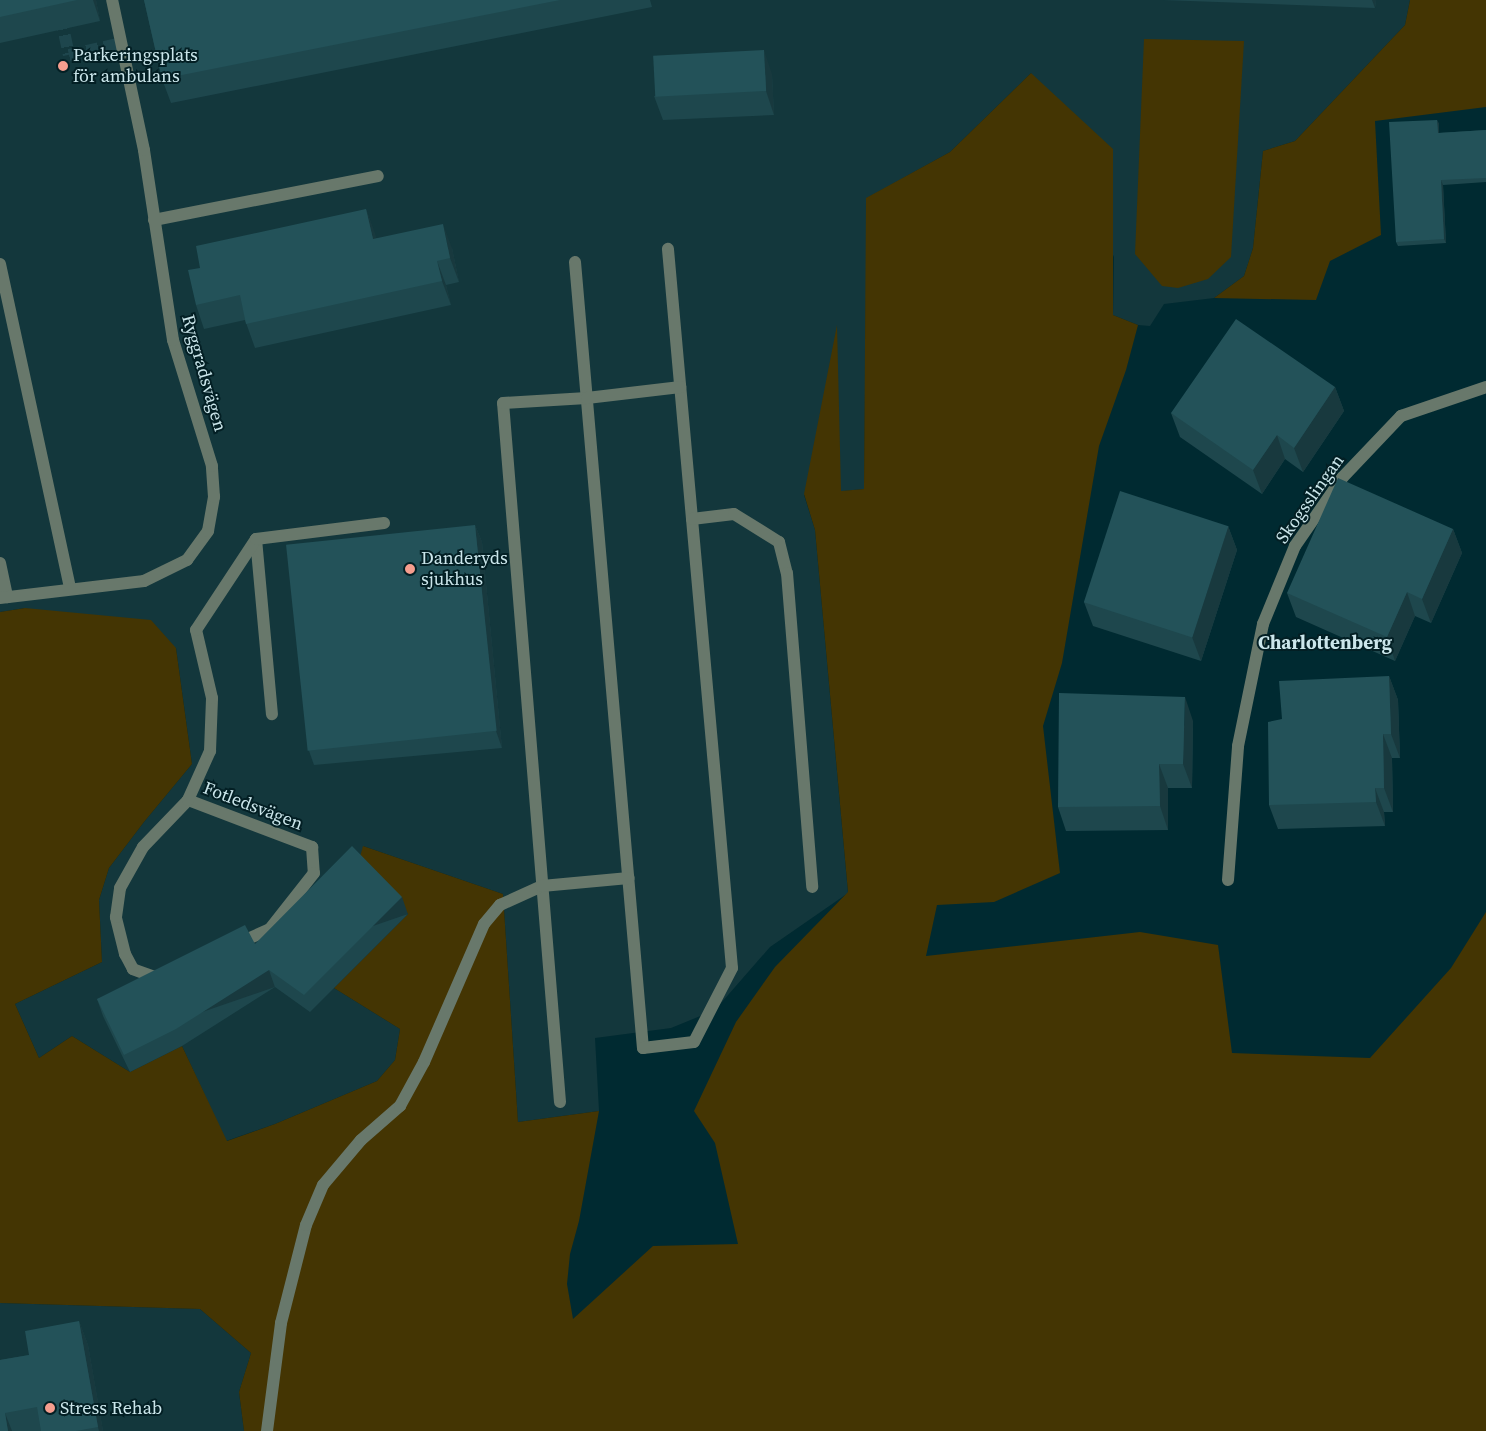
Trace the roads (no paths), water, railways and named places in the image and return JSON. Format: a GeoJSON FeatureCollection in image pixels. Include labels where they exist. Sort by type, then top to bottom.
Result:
{"type":"FeatureCollection","features":[{"type":"Feature","properties":{"kind":"street","name":"Ryggradsvägen"},"geometry":{"type":"LineString","coordinates":[[4,597],[144,581],[187,560],[208,531],[214,497],[212,466],[173,340],[144,150],[112,0]]}},
{"type":"Feature","properties":{"kind":"street"},"geometry":{"type":"LineString","coordinates":[[154,220],[378,176]]}},
{"type":"Feature","properties":{"kind":"street"},"geometry":{"type":"LineString","coordinates":[[575,262],[643,1048],[694,1042],[732,968],[668,249]]}},
{"type":"Feature","properties":{"kind":"street"},"geometry":{"type":"LineString","coordinates":[[0,264],[70,588]]}},
{"type":"Feature","properties":{"kind":"street"},"geometry":{"type":"LineString","coordinates":[[560,1102],[503,403],[587,398],[680,387]]}},
{"type":"Feature","properties":{"kind":"street","name":"Skogsslingan"},"geometry":{"type":"LineString","coordinates":[[1228,880],[1238,746],[1263,624],[1295,546],[1342,478],[1401,416],[1486,387]]}},
{"type":"Feature","properties":{"kind":"street"},"geometry":{"type":"LineString","coordinates":[[692,519],[734,514],[779,542],[787,573],[812,887]]}},
{"type":"Feature","properties":{"kind":"street"},"geometry":{"type":"LineString","coordinates":[[272,714],[256,539],[384,523]]}},
{"type":"Feature","properties":{"kind":"street","name":"Fotledsvägen"},"geometry":{"type":"LineString","coordinates":[[175,972],[158,980],[133,969],[125,954],[116,917],[120,888],[143,847],[188,800],[210,751],[212,698],[196,630],[256,539]]}},
{"type":"Feature","properties":{"kind":"street"},"geometry":{"type":"LineString","coordinates":[[0,563],[4,597]]}},
{"type":"Feature","properties":{"kind":"street","name":"Fotledsvägen"},"geometry":{"type":"LineString","coordinates":[[188,800],[312,848],[314,873],[270,929],[227,948]]}},
{"type":"Feature","properties":{"kind":"street"},"geometry":{"type":"LineString","coordinates":[[267,1431],[281,1323],[306,1225],[322,1185],[361,1140],[400,1106],[424,1062],[484,924],[500,905],[542,886],[628,878]]}},
{"type":"Feature","properties":{"kind":"tunnel"},"geometry":{"type":"LineString","coordinates":[[57,0],[69,55],[122,43]]}},
{"type":"Feature","properties":{"kind":"place","name":"Parkeringsplats för ambulans"},"geometry":{"type":"Point","coordinates":[63,66]}},
{"type":"Feature","properties":{"kind":"place","name":"Danderyds sjukhus"},"geometry":{"type":"Point","coordinates":[410,569]}},
{"type":"Feature","properties":{"kind":"place","name":"Stress Rehab"},"geometry":{"type":"Point","coordinates":[50,1408]}},
{"type":"Feature","properties":{"kind":"district","name":"Charlottenberg"},"geometry":{"type":"Point","coordinates":[1325,643]}}]}
